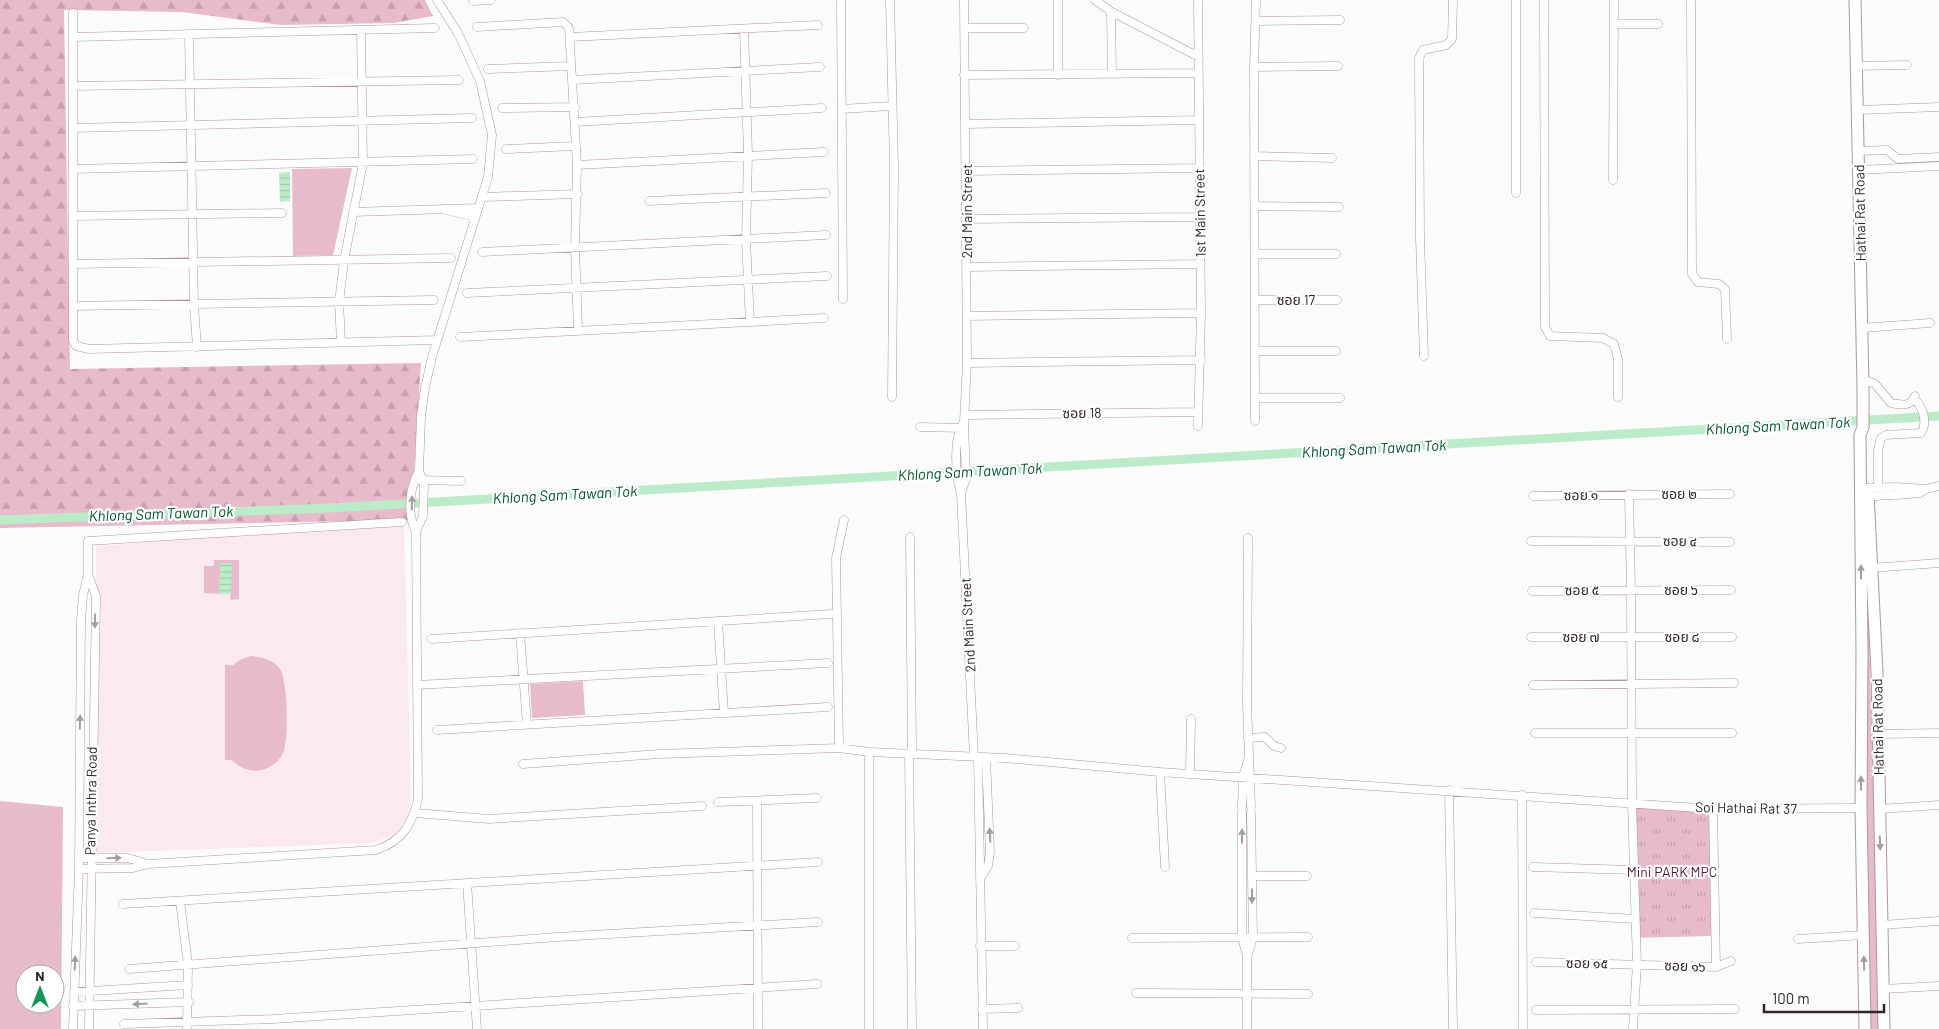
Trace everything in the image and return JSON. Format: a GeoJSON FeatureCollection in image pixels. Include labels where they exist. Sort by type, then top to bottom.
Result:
{"type":"FeatureCollection","features":[{"type":"Feature","properties":{"kind":"main road","name":"Hathai Rat Road"},"geometry":{"type":"LineString","coordinates":[[1855,0],[1862,395],[1863,426],[1866,435],[1864,459],[1861,808],[1865,1029]]}},
{"type":"Feature","properties":{"kind":"main road","name":"Hathai Rat Road"},"geometry":{"type":"LineString","coordinates":[[1864,459],[1873,492],[1871,568],[1878,734],[1884,1029]]}},
{"type":"Feature","properties":{"kind":"street"},"geometry":{"type":"LineString","coordinates":[[416,532],[423,516],[424,483],[420,471],[421,416],[430,365],[488,177],[492,135],[487,105],[473,63],[458,33],[437,0]]}},
{"type":"Feature","properties":{"kind":"street"},"geometry":{"type":"LineString","coordinates":[[473,1],[491,0]]}},
{"type":"Feature","properties":{"kind":"street"},"geometry":{"type":"LineString","coordinates":[[841,0],[843,299]]}},
{"type":"Feature","properties":{"kind":"street"},"geometry":{"type":"LineString","coordinates":[[890,0],[891,106],[894,166],[892,397]]}},
{"type":"Feature","properties":{"kind":"street","name":"2nd Main Street"},"geometry":{"type":"LineString","coordinates":[[964,0],[967,171],[967,363],[964,423],[958,433],[962,457],[961,493],[979,758],[990,852],[988,866],[979,881],[980,946]]}},
{"type":"Feature","properties":{"kind":"street"},"geometry":{"type":"LineString","coordinates":[[1058,0],[1058,75]]}},
{"type":"Feature","properties":{"kind":"street"},"geometry":{"type":"LineString","coordinates":[[1095,0],[1110,11],[1199,57]]}},
{"type":"Feature","properties":{"kind":"street","name":"1st Main Street"},"geometry":{"type":"LineString","coordinates":[[1198,0],[1201,264],[1201,360],[1198,426]]}},
{"type":"Feature","properties":{"kind":"street"},"geometry":{"type":"LineString","coordinates":[[1255,421],[1254,66],[1256,0]]}},
{"type":"Feature","properties":{"kind":"street"},"geometry":{"type":"LineString","coordinates":[[1424,356],[1420,238],[1419,58],[1423,50],[1446,45],[1452,39],[1453,0]]}},
{"type":"Feature","properties":{"kind":"street"},"geometry":{"type":"LineString","coordinates":[[1516,0],[1516,193]]}},
{"type":"Feature","properties":{"kind":"street"},"geometry":{"type":"LineString","coordinates":[[1544,0],[1544,327],[1550,336],[1604,338],[1614,344],[1618,359],[1618,397]]}},
{"type":"Feature","properties":{"kind":"street"},"geometry":{"type":"LineString","coordinates":[[1613,180],[1614,0]]}},
{"type":"Feature","properties":{"kind":"street"},"geometry":{"type":"LineString","coordinates":[[1691,0],[1692,274],[1698,282],[1719,284],[1725,289],[1727,339]]}},
{"type":"Feature","properties":{"kind":"street"},"geometry":{"type":"LineString","coordinates":[[1110,11],[1112,74]]}},
{"type":"Feature","properties":{"kind":"street"},"geometry":{"type":"LineString","coordinates":[[73,13],[73,340],[76,346],[81,348],[197,347],[438,340]]}},
{"type":"Feature","properties":{"kind":"street"},"geometry":{"type":"LineString","coordinates":[[1256,21],[1340,20]]}},
{"type":"Feature","properties":{"kind":"street"},"geometry":{"type":"LineString","coordinates":[[477,27],[563,22],[569,28],[575,107],[578,194],[575,247],[578,330]]}},
{"type":"Feature","properties":{"kind":"street"},"geometry":{"type":"LineString","coordinates":[[1615,24],[1658,24]]}},
{"type":"Feature","properties":{"kind":"street"},"geometry":{"type":"LineString","coordinates":[[570,37],[818,25]]}},
{"type":"Feature","properties":{"kind":"street"},"geometry":{"type":"LineString","coordinates":[[74,37],[435,28]]}},
{"type":"Feature","properties":{"kind":"street"},"geometry":{"type":"LineString","coordinates":[[965,28],[1024,28]]}},
{"type":"Feature","properties":{"kind":"street"},"geometry":{"type":"LineString","coordinates":[[744,29],[748,154],[746,240],[750,322]]}},
{"type":"Feature","properties":{"kind":"street"},"geometry":{"type":"LineString","coordinates":[[341,342],[339,302],[344,261],[363,163],[364,81],[361,30]]}},
{"type":"Feature","properties":{"kind":"street"},"geometry":{"type":"LineString","coordinates":[[189,34],[194,305],[197,347]]}},
{"type":"Feature","properties":{"kind":"street"},"geometry":{"type":"LineString","coordinates":[[1857,66],[1907,65]]}},
{"type":"Feature","properties":{"kind":"street"},"geometry":{"type":"LineString","coordinates":[[488,69],[571,66]]}},
{"type":"Feature","properties":{"kind":"street"},"geometry":{"type":"LineString","coordinates":[[1254,66],[1338,66]]}},
{"type":"Feature","properties":{"kind":"street"},"geometry":{"type":"LineString","coordinates":[[572,80],[820,67]]}},
{"type":"Feature","properties":{"kind":"street"},"geometry":{"type":"LineString","coordinates":[[964,75],[1199,73]]}},
{"type":"Feature","properties":{"kind":"street"},"geometry":{"type":"LineString","coordinates":[[73,86],[458,80]]}},
{"type":"Feature","properties":{"kind":"street"},"geometry":{"type":"LineString","coordinates":[[842,109],[891,106]]}},
{"type":"Feature","properties":{"kind":"street"},"geometry":{"type":"LineString","coordinates":[[502,108],[575,107]]}},
{"type":"Feature","properties":{"kind":"street"},"geometry":{"type":"LineString","coordinates":[[1858,110],[1939,107]]}},
{"type":"Feature","properties":{"kind":"street"},"geometry":{"type":"LineString","coordinates":[[575,122],[822,108]]}},
{"type":"Feature","properties":{"kind":"street"},"geometry":{"type":"LineString","coordinates":[[73,128],[472,118]]}},
{"type":"Feature","properties":{"kind":"street"},"geometry":{"type":"LineString","coordinates":[[966,124],[1199,120]]}},
{"type":"Feature","properties":{"kind":"street"},"geometry":{"type":"LineString","coordinates":[[506,149],[576,146]]}},
{"type":"Feature","properties":{"kind":"street"},"geometry":{"type":"LineString","coordinates":[[1858,151],[1887,150],[1898,159],[1939,157]]}},
{"type":"Feature","properties":{"kind":"street"},"geometry":{"type":"LineString","coordinates":[[577,165],[748,154],[824,152]]}},
{"type":"Feature","properties":{"kind":"street"},"geometry":{"type":"LineString","coordinates":[[1254,156],[1332,158]]}},
{"type":"Feature","properties":{"kind":"street"},"geometry":{"type":"LineString","coordinates":[[73,169],[473,159]]}},
{"type":"Feature","properties":{"kind":"street"},"geometry":{"type":"LineString","coordinates":[[1859,170],[1939,166]]}},
{"type":"Feature","properties":{"kind":"street"},"geometry":{"type":"LineString","coordinates":[[967,171],[1200,168]]}},
{"type":"Feature","properties":{"kind":"street"},"geometry":{"type":"LineString","coordinates":[[649,201],[826,193]]}},
{"type":"Feature","properties":{"kind":"street"},"geometry":{"type":"LineString","coordinates":[[482,197],[578,194]]}},
{"type":"Feature","properties":{"kind":"street"},"geometry":{"type":"LineString","coordinates":[[1255,206],[1339,207]]}},
{"type":"Feature","properties":{"kind":"street"},"geometry":{"type":"LineString","coordinates":[[354,212],[478,208]]}},
{"type":"Feature","properties":{"kind":"street"},"geometry":{"type":"LineString","coordinates":[[444,209],[476,217]]}},
{"type":"Feature","properties":{"kind":"street"},"geometry":{"type":"LineString","coordinates":[[73,216],[193,216],[282,213]]}},
{"type":"Feature","properties":{"kind":"street"},"geometry":{"type":"LineString","coordinates":[[966,219],[1200,217]]}},
{"type":"Feature","properties":{"kind":"street"},"geometry":{"type":"LineString","coordinates":[[482,252],[826,235]]}},
{"type":"Feature","properties":{"kind":"street"},"geometry":{"type":"LineString","coordinates":[[1255,254],[1336,254]]}},
{"type":"Feature","properties":{"kind":"street"},"geometry":{"type":"LineString","coordinates":[[73,264],[194,264],[451,258]]}},
{"type":"Feature","properties":{"kind":"street"},"geometry":{"type":"LineString","coordinates":[[967,267],[1201,264]]}},
{"type":"Feature","properties":{"kind":"street"},"geometry":{"type":"LineString","coordinates":[[467,293],[577,290],[827,276]]}},
{"type":"Feature","properties":{"kind":"street"},"geometry":{"type":"LineString","coordinates":[[73,306],[434,300]]}},
{"type":"Feature","properties":{"kind":"street","name":"ซอย 17"},"geometry":{"type":"LineString","coordinates":[[1255,300],[1337,300]]}},
{"type":"Feature","properties":{"kind":"street"},"geometry":{"type":"LineString","coordinates":[[967,316],[1201,313]]}},
{"type":"Feature","properties":{"kind":"street"},"geometry":{"type":"LineString","coordinates":[[460,337],[824,318]]}},
{"type":"Feature","properties":{"kind":"street"},"geometry":{"type":"LineString","coordinates":[[1862,328],[1930,323]]}},
{"type":"Feature","properties":{"kind":"street"},"geometry":{"type":"LineString","coordinates":[[1255,351],[1336,350]]}},
{"type":"Feature","properties":{"kind":"street"},"geometry":{"type":"LineString","coordinates":[[967,363],[1201,360]]}},
{"type":"Feature","properties":{"kind":"street"},"geometry":{"type":"LineString","coordinates":[[1862,379],[1875,384],[1891,403],[1906,405],[1915,397],[1923,410],[1924,429],[1921,433],[1886,435],[1881,438],[1873,492],[1939,486]]}},
{"type":"Feature","properties":{"kind":"street"},"geometry":{"type":"LineString","coordinates":[[1255,398],[1340,398]]}},
{"type":"Feature","properties":{"kind":"street","name":"ซอย 18"},"geometry":{"type":"LineString","coordinates":[[920,427],[964,423],[1198,412]]}},
{"type":"Feature","properties":{"kind":"street"},"geometry":{"type":"LineString","coordinates":[[79,869],[133,868],[148,864],[376,850],[387,846],[401,837],[415,813],[418,799],[416,532],[411,520],[413,483],[420,471]]}},
{"type":"Feature","properties":{"kind":"street"},"geometry":{"type":"LineString","coordinates":[[413,483],[461,481]]}},
{"type":"Feature","properties":{"kind":"street"},"geometry":{"type":"LineString","coordinates":[[1629,494],[1632,590],[1632,803],[1637,964],[1633,1029]]}},
{"type":"Feature","properties":{"kind":"street","name":"ซอย ๒"},"geometry":{"type":"LineString","coordinates":[[1629,494],[1730,494]]}},
{"type":"Feature","properties":{"kind":"street","name":"ซอย ๑"},"geometry":{"type":"LineString","coordinates":[[1533,496],[1629,494]]}},
{"type":"Feature","properties":{"kind":"street"},"geometry":{"type":"LineString","coordinates":[[839,748],[836,567],[844,520]]}},
{"type":"Feature","properties":{"kind":"street","name":"Panya Inthra Road"},"geometry":{"type":"LineString","coordinates":[[73,1029],[79,869],[81,620],[83,595],[88,574],[88,541],[402,522]]}},
{"type":"Feature","properties":{"kind":"street"},"geometry":{"type":"LineString","coordinates":[[910,537],[912,1029]]}},
{"type":"Feature","properties":{"kind":"street"},"geometry":{"type":"LineString","coordinates":[[1248,538],[1248,758],[1242,810],[1242,937],[1247,956],[1248,1029]]}},
{"type":"Feature","properties":{"kind":"street","name":"ซอย ๔"},"geometry":{"type":"LineString","coordinates":[[1531,541],[1730,542]]}},
{"type":"Feature","properties":{"kind":"street"},"geometry":{"type":"LineString","coordinates":[[1871,568],[1939,563]]}},
{"type":"Feature","properties":{"kind":"street","name":"Panya Inthra Road"},"geometry":{"type":"LineString","coordinates":[[88,574],[96,596],[90,869],[89,1029]]}},
{"type":"Feature","properties":{"kind":"street","name":"ซอย ๖"},"geometry":{"type":"LineString","coordinates":[[1632,590],[1731,590]]}},
{"type":"Feature","properties":{"kind":"street","name":"ซอย ๕"},"geometry":{"type":"LineString","coordinates":[[1532,591],[1632,590]]}},
{"type":"Feature","properties":{"kind":"street"},"geometry":{"type":"LineString","coordinates":[[431,639],[831,614]]}},
{"type":"Feature","properties":{"kind":"street"},"geometry":{"type":"LineString","coordinates":[[718,621],[724,713]]}},
{"type":"Feature","properties":{"kind":"street"},"geometry":{"type":"LineString","coordinates":[[520,633],[527,724]]}},
{"type":"Feature","properties":{"kind":"street","name":"ซอย ๗"},"geometry":{"type":"LineString","coordinates":[[1531,637],[1631,637]]}},
{"type":"Feature","properties":{"kind":"street","name":"ซอย ๘"},"geometry":{"type":"LineString","coordinates":[[1631,637],[1732,637]]}},
{"type":"Feature","properties":{"kind":"street"},"geometry":{"type":"LineString","coordinates":[[417,685],[828,663]]}},
{"type":"Feature","properties":{"kind":"street"},"geometry":{"type":"LineString","coordinates":[[1533,685],[1734,683]]}},
{"type":"Feature","properties":{"kind":"street"},"geometry":{"type":"LineString","coordinates":[[437,730],[828,707]]}},
{"type":"Feature","properties":{"kind":"street"},"geometry":{"type":"LineString","coordinates":[[1190,773],[1191,719]]}},
{"type":"Feature","properties":{"kind":"street"},"geometry":{"type":"LineString","coordinates":[[1535,733],[1732,733]]}},
{"type":"Feature","properties":{"kind":"street"},"geometry":{"type":"LineString","coordinates":[[1878,734],[1939,733]]}},
{"type":"Feature","properties":{"kind":"street"},"geometry":{"type":"LineString","coordinates":[[1248,738],[1265,737],[1274,746],[1281,748]]}},
{"type":"Feature","properties":{"kind":"street","name":"Soi Hathai Rat 37"},"geometry":{"type":"LineString","coordinates":[[523,764],[659,754],[839,748],[869,752],[910,753],[1160,772],[1713,809],[1861,808]]}},
{"type":"Feature","properties":{"kind":"street"},"geometry":{"type":"LineString","coordinates":[[869,752],[869,1029]]}},
{"type":"Feature","properties":{"kind":"street"},"geometry":{"type":"LineString","coordinates":[[1160,772],[1165,867]]}},
{"type":"Feature","properties":{"kind":"street"},"geometry":{"type":"LineString","coordinates":[[1247,777],[1251,810],[1253,937],[1247,956]]}},
{"type":"Feature","properties":{"kind":"street"},"geometry":{"type":"LineString","coordinates":[[1449,790],[1453,1029]]}},
{"type":"Feature","properties":{"kind":"street"},"geometry":{"type":"LineString","coordinates":[[1522,795],[1523,1029]]}},
{"type":"Feature","properties":{"kind":"street"},"geometry":{"type":"LineString","coordinates":[[718,802],[816,798]]}},
{"type":"Feature","properties":{"kind":"street"},"geometry":{"type":"LineString","coordinates":[[757,800],[758,1029]]}},
{"type":"Feature","properties":{"kind":"street"},"geometry":{"type":"LineString","coordinates":[[1879,809],[1939,805]]}},
{"type":"Feature","properties":{"kind":"street"},"geometry":{"type":"LineString","coordinates":[[415,813],[490,819],[702,806]]}},
{"type":"Feature","properties":{"kind":"street"},"geometry":{"type":"LineString","coordinates":[[1713,809],[1716,967]]}},
{"type":"Feature","properties":{"kind":"street"},"geometry":{"type":"LineString","coordinates":[[79,858],[128,858],[148,864]]}},
{"type":"Feature","properties":{"kind":"street"},"geometry":{"type":"LineString","coordinates":[[123,904],[818,862]]}},
{"type":"Feature","properties":{"kind":"street"},"geometry":{"type":"LineString","coordinates":[[1533,867],[1634,870]]}},
{"type":"Feature","properties":{"kind":"street"},"geometry":{"type":"LineString","coordinates":[[1252,876],[1308,876]]}},
{"type":"Feature","properties":{"kind":"street"},"geometry":{"type":"LineString","coordinates":[[466,883],[477,1029]]}},
{"type":"Feature","properties":{"kind":"street"},"geometry":{"type":"LineString","coordinates":[[180,901],[188,964],[189,1002],[187,1026]]}},
{"type":"Feature","properties":{"kind":"street"},"geometry":{"type":"LineString","coordinates":[[1534,913],[1635,919]]}},
{"type":"Feature","properties":{"kind":"street"},"geometry":{"type":"LineString","coordinates":[[1882,925],[1939,921]]}},
{"type":"Feature","properties":{"kind":"street"},"geometry":{"type":"LineString","coordinates":[[129,969],[472,943],[818,922]]}},
{"type":"Feature","properties":{"kind":"street"},"geometry":{"type":"LineString","coordinates":[[1798,939],[1863,935]]}},
{"type":"Feature","properties":{"kind":"street"},"geometry":{"type":"LineString","coordinates":[[1132,938],[1308,937]]}},
{"type":"Feature","properties":{"kind":"street"},"geometry":{"type":"LineString","coordinates":[[983,1029],[980,946],[1015,946]]}},
{"type":"Feature","properties":{"kind":"street","name":"ซอย ๑๖"},"geometry":{"type":"LineString","coordinates":[[1637,964],[1716,967],[1731,961]]}},
{"type":"Feature","properties":{"kind":"street","name":"ซอย ๑๕"},"geometry":{"type":"LineString","coordinates":[[1536,962],[1637,964]]}},
{"type":"Feature","properties":{"kind":"street"},"geometry":{"type":"LineString","coordinates":[[124,1024],[187,1026],[817,984]]}},
{"type":"Feature","properties":{"kind":"street"},"geometry":{"type":"LineString","coordinates":[[74,992],[188,985]]}},
{"type":"Feature","properties":{"kind":"street"},"geometry":{"type":"LineString","coordinates":[[1883,989],[1939,986]]}},
{"type":"Feature","properties":{"kind":"street"},"geometry":{"type":"LineString","coordinates":[[1136,993],[1308,994]]}},
{"type":"Feature","properties":{"kind":"street"},"geometry":{"type":"LineString","coordinates":[[73,1006],[89,1007],[189,1002]]}},
{"type":"Feature","properties":{"kind":"street"},"geometry":{"type":"LineString","coordinates":[[982,1009],[1018,1008]]}},
{"type":"Feature","properties":{"kind":"street"},"geometry":{"type":"LineString","coordinates":[[1536,1010],[1736,1009]]}},
{"type":"Feature","properties":{"kind":"shaded area"},"geometry":{"type":"Polygon","coordinates":[[[290,172],[290,201],[280,202],[279,173],[290,172]]]}},
{"type":"Feature","properties":{"kind":"shaded area"},"geometry":{"type":"Polygon","coordinates":[[[404,524],[411,793],[407,820],[393,835],[372,843],[96,853],[96,546],[404,524]]]}},
{"type":"Feature","properties":{"kind":"shaded area"},"geometry":{"type":"Polygon","coordinates":[[[220,563],[232,563],[231,594],[219,594],[220,563]]]}},
{"type":"Feature","properties":{"kind":"green space"},"geometry":{"type":"Polygon","coordinates":[[[0,0],[425,0],[433,16],[393,23],[281,25],[182,12],[64,10],[70,369],[421,363],[411,520],[0,528],[0,0]]]}},
{"type":"Feature","properties":{"kind":"green space"},"geometry":{"type":"Polygon","coordinates":[[[352,168],[333,255],[293,256],[292,169],[352,168]]]}},
{"type":"Feature","properties":{"kind":"green space"},"geometry":{"type":"Polygon","coordinates":[[[214,560],[239,560],[239,599],[231,600],[230,594],[204,593],[204,566],[214,566],[214,560]]]}},
{"type":"Feature","properties":{"kind":"green space"},"geometry":{"type":"Polygon","coordinates":[[[1866,631],[1869,632],[1880,1029],[1869,1029],[1866,631]]]}},
{"type":"Feature","properties":{"kind":"green space"},"geometry":{"type":"Polygon","coordinates":[[[250,656],[266,659],[280,669],[283,676],[286,698],[286,736],[283,753],[272,765],[266,769],[259,770],[245,769],[232,760],[225,760],[225,665],[233,665],[250,656]]]}},
{"type":"Feature","properties":{"kind":"green space"},"geometry":{"type":"Polygon","coordinates":[[[583,681],[585,715],[532,718],[530,684],[583,681]]]}},
{"type":"Feature","properties":{"kind":"green space"},"geometry":{"type":"Polygon","coordinates":[[[0,801],[63,807],[62,964],[15,964],[15,1014],[61,1014],[61,1029],[0,1029],[0,801]]]}},
{"type":"Feature","properties":{"kind":"green space","name":"Mini PARK MPC"},"geometry":{"type":"Polygon","coordinates":[[[1632,805],[1710,809],[1712,936],[1632,938],[1632,805]]]}},
{"type":"Feature","properties":{"kind":"waterway","name":"Khlong Sam Tawan Tok"},"geometry":{"type":"LineString","coordinates":[[0,520],[330,508],[1939,416]]}}]}
